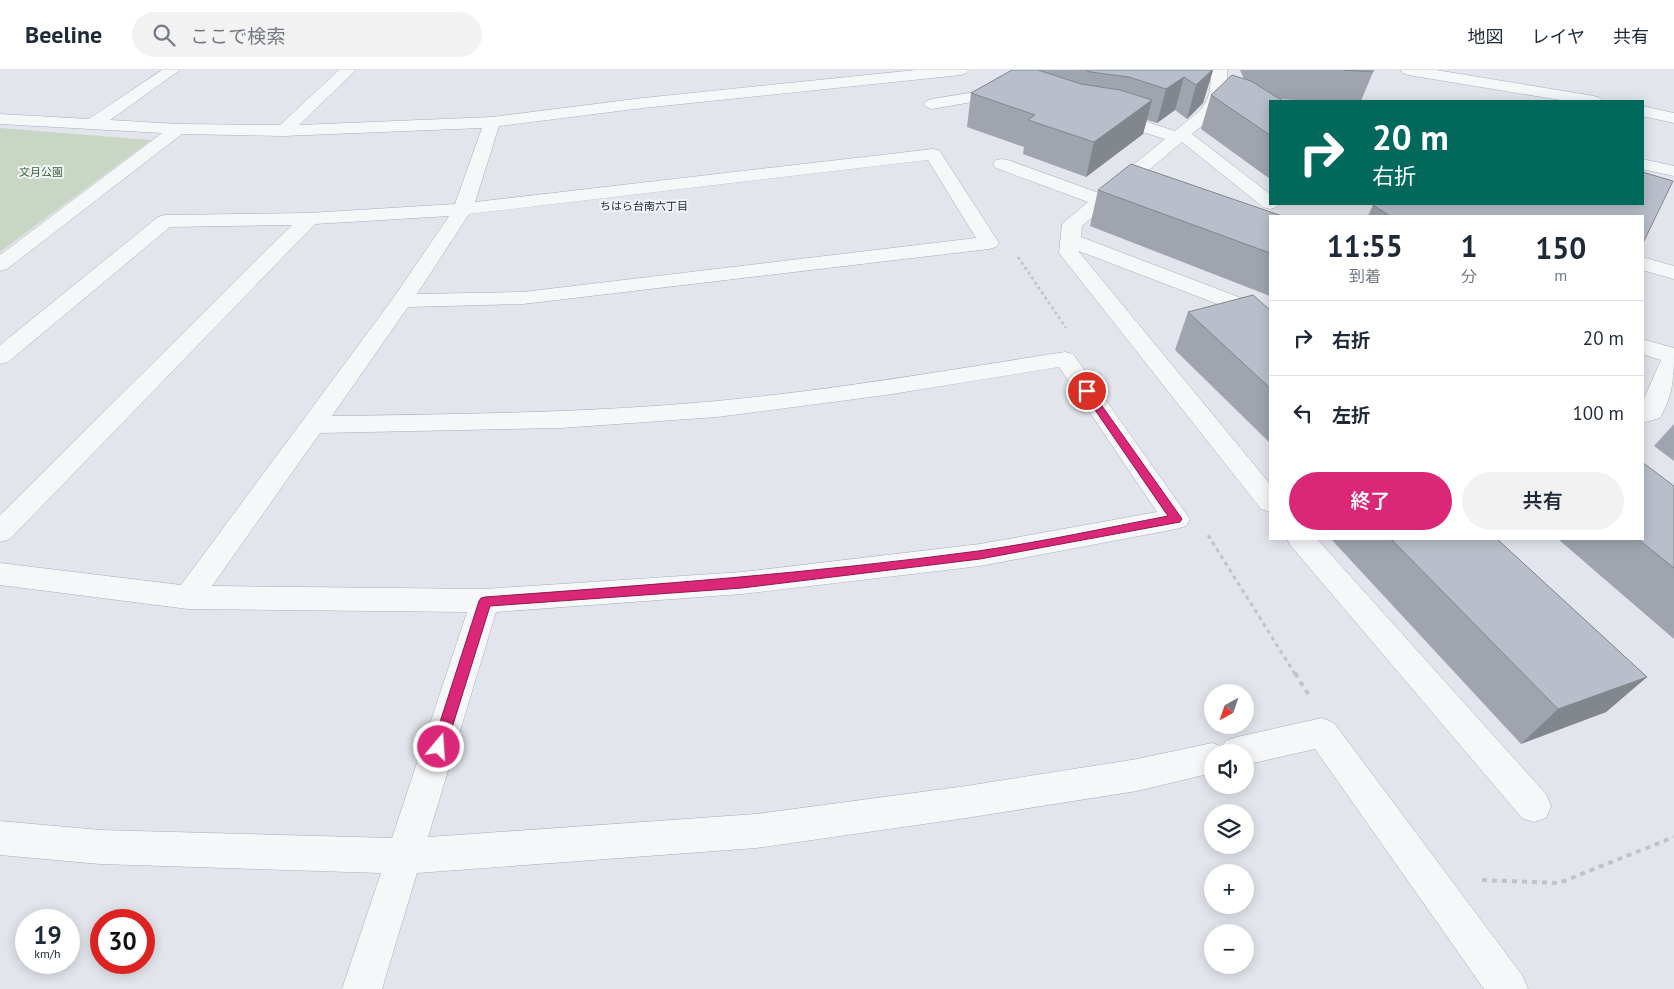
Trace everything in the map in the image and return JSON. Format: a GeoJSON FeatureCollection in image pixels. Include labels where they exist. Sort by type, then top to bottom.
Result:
{"type":"FeatureCollection","features":[{"type":"Feature","properties":{"kind":"street"},"geometry":{"type":"LineString","coordinates":[[93,124],[172,70]]}},
{"type":"Feature","properties":{"kind":"street"},"geometry":{"type":"LineString","coordinates":[[283,131],[348,70]]}},
{"type":"Feature","properties":{"kind":"street"},"geometry":{"type":"LineString","coordinates":[[0,119],[178,129],[283,131],[492,122],[845,81],[961,70]]}},
{"type":"Feature","properties":{"kind":"street"},"geometry":{"type":"LineString","coordinates":[[1408,70],[1588,100]]}},
{"type":"Feature","properties":{"kind":"street"},"geometry":{"type":"LineString","coordinates":[[1225,85],[1213,108],[1072,224],[1068,253],[1269,501]]}},
{"type":"Feature","properties":{"kind":"street"},"geometry":{"type":"LineString","coordinates":[[932,104],[1015,90],[1025,94]]}},
{"type":"Feature","properties":{"kind":"street"},"geometry":{"type":"LineString","coordinates":[[1644,112],[1673,119]]}},
{"type":"Feature","properties":{"kind":"street"},"geometry":{"type":"LineString","coordinates":[[1098,114],[1180,135],[1267,208]]}},
{"type":"Feature","properties":{"kind":"street"},"geometry":{"type":"LineString","coordinates":[[188,596],[402,302],[463,209],[492,122]]}},
{"type":"Feature","properties":{"kind":"street"},"geometry":{"type":"LineString","coordinates":[[0,265],[178,129]]}},
{"type":"Feature","properties":{"kind":"street"},"geometry":{"type":"LineString","coordinates":[[0,357],[165,221],[309,219],[463,209],[933,154],[989,243],[523,298],[402,302]]}},
{"type":"Feature","properties":{"kind":"street"},"geometry":{"type":"LineString","coordinates":[[1002,164],[1101,200]]}},
{"type":"Feature","properties":{"kind":"street"},"geometry":{"type":"LineString","coordinates":[[1644,164],[1674,171]]}},
{"type":"Feature","properties":{"kind":"street"},"geometry":{"type":"LineString","coordinates":[[0,532],[309,219]]}},
{"type":"Feature","properties":{"kind":"street"},"geometry":{"type":"LineString","coordinates":[[1070,240],[1269,317]]}},
{"type":"Feature","properties":{"kind":"street"},"geometry":{"type":"LineString","coordinates":[[1644,264],[1674,272]]}},
{"type":"Feature","properties":{"kind":"street"},"geometry":{"type":"LineString","coordinates":[[1644,347],[1672,367],[1651,412],[1644,414]]}},
{"type":"Feature","properties":{"kind":"street"},"geometry":{"type":"LineString","coordinates":[[0,574],[188,596],[485,601],[742,583],[970,556],[1176,519],[1065,359],[886,387],[717,409],[561,420],[312,425]]}},
{"type":"Feature","properties":{"kind":"street"},"geometry":{"type":"LineString","coordinates":[[1302,540],[1534,806]]}},
{"type":"Feature","properties":{"kind":"street"},"geometry":{"type":"LineString","coordinates":[[362,989],[485,601]]}},
{"type":"Feature","properties":{"kind":"street"},"geometry":{"type":"LineString","coordinates":[[1254,748],[1322,733],[1508,989]]}},
{"type":"Feature","properties":{"kind":"street"},"geometry":{"type":"LineString","coordinates":[[0,838],[100,847],[404,856],[756,831],[966,802],[1137,775],[1204,760]]}},
{"type":"Feature","properties":{"kind":"path"},"geometry":{"type":"LineString","coordinates":[[989,243],[1016,253],[1083,352],[1065,359]]}},
{"type":"Feature","properties":{"kind":"path"},"geometry":{"type":"LineString","coordinates":[[1176,519],[1206,533],[1324,718],[1322,733]]}},
{"type":"Feature","properties":{"kind":"path"},"geometry":{"type":"LineString","coordinates":[[1422,871],[1480,880],[1559,883],[1674,837]]}},
{"type":"Feature","properties":{"kind":"green space","name":"文月公園"},"geometry":{"type":"Polygon","coordinates":[[[0,128],[151,140],[0,252],[0,128]]]}},
{"type":"Feature","properties":{"kind":"building"},"geometry":{"type":"Polygon","coordinates":[[[1012,70],[1038,70],[1081,84],[1120,90],[1152,100],[1094,142],[1028,120],[1035,115],[971,93],[1012,70]]]}},
{"type":"Feature","properties":{"kind":"building"},"geometry":{"type":"Polygon","coordinates":[[[1085,70],[1212,70],[1196,85],[1184,77],[1166,89],[1129,77],[1085,70]]]}},
{"type":"Feature","properties":{"kind":"building"},"geometry":{"type":"Polygon","coordinates":[[[1344,70],[1373,70],[1373,72],[1344,70]]]}},
{"type":"Feature","properties":{"kind":"building"},"geometry":{"type":"Polygon","coordinates":[[[1232,75],[1251,81],[1281,100],[1269,100],[1269,134],[1211,95],[1232,75]]]}},
{"type":"Feature","properties":{"kind":"building"},"geometry":{"type":"Polygon","coordinates":[[[1131,164],[1279,215],[1269,215],[1269,253],[1098,190],[1131,164]]]}},
{"type":"Feature","properties":{"kind":"building"},"geometry":{"type":"Polygon","coordinates":[[[1644,173],[1673,181],[1644,241],[1644,215],[1388,215],[1373,205],[1644,205],[1644,173]]]}},
{"type":"Feature","properties":{"kind":"building"},"geometry":{"type":"Polygon","coordinates":[[[1253,295],[1269,309],[1269,387],[1188,312],[1253,295]]]}},
{"type":"Feature","properties":{"kind":"building"},"geometry":{"type":"Polygon","coordinates":[[[1644,464],[1674,486],[1674,568],[1639,540],[1644,540],[1644,464]]]}},
{"type":"Feature","properties":{"kind":"building"},"geometry":{"type":"Polygon","coordinates":[[[1392,540],[1498,540],[1647,677],[1558,709],[1392,540]]]}},
{"type":"Feature","properties":{"kind":"district","name":"ちはら台南六丁目"},"geometry":{"type":"Point","coordinates":[644,206]}},
{"type":"Feature","properties":{"kind":"route"},"geometry":{"type":"LineString","coordinates":[[439,747],[485,601],[742,583],[940,560],[980,555],[1176,519],[1087,391]]}}]}
